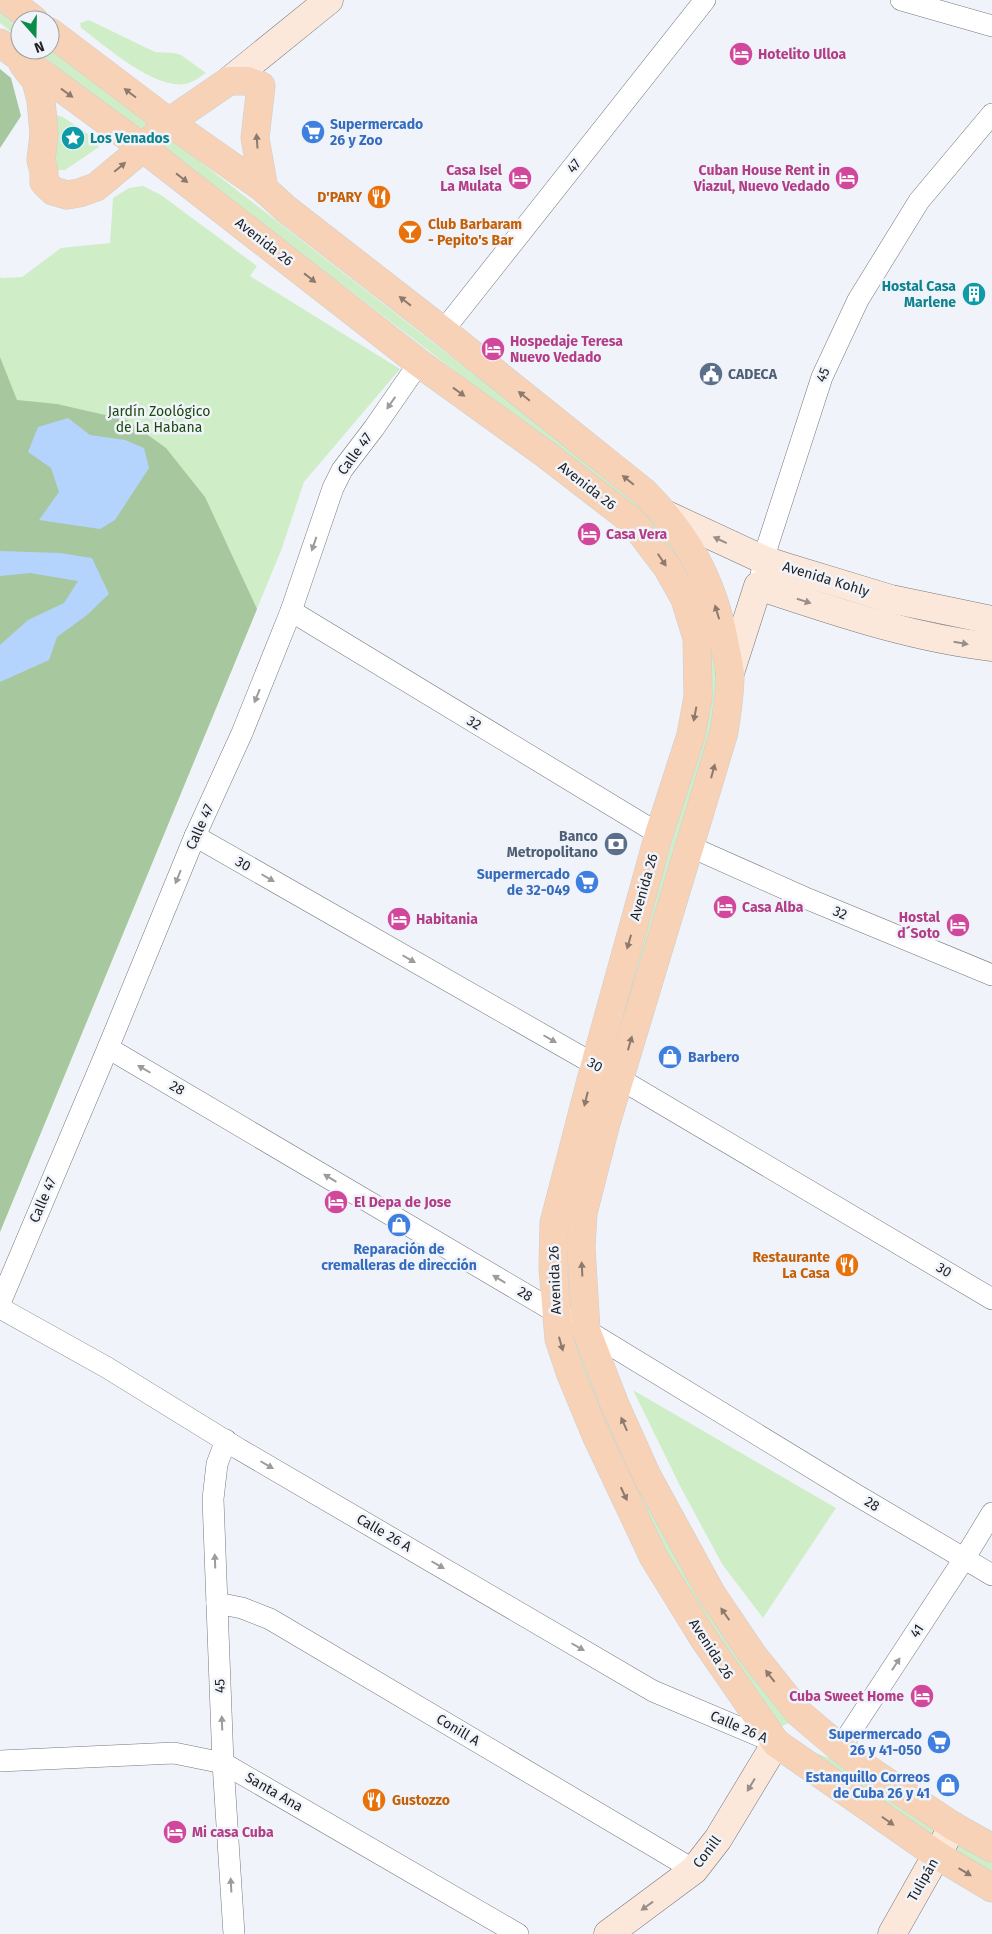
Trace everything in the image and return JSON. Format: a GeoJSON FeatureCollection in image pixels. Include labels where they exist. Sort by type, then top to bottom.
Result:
{"type":"FeatureCollection","features":[{"type":"Feature","properties":{"kind":"main road"},"geometry":{"type":"LineString","coordinates":[[8,0],[21,10]]}},
{"type":"Feature","properties":{"kind":"main road","name":"Avenida 26"},"geometry":{"type":"LineString","coordinates":[[60,40],[169,122],[264,189],[286,209],[443,331],[644,492],[666,515],[685,540],[703,573],[720,622],[730,673],[724,732],[711,782],[689,846],[594,1165],[583,1213],[580,1247],[586,1330],[615,1406],[647,1476],[711,1593],[752,1654],[800,1714],[840,1748],[869,1770],[953,1826],[992,1848]]}},
{"type":"Feature","properties":{"kind":"main road"},"geometry":{"type":"LineString","coordinates":[[9,50],[36,82],[41,100],[44,134],[40,160],[44,172],[44,182],[53,192],[67,195],[79,193],[96,186],[143,148],[169,122],[229,81],[247,80],[261,86],[256,138],[264,189]]}},
{"type":"Feature","properties":{"kind":"main road","name":"Avenida 26"},"geometry":{"type":"LineString","coordinates":[[9,50],[143,148],[419,363],[544,453],[632,521],[657,552],[685,599],[697,638],[698,697],[691,735],[659,834],[595,1065],[554,1223],[553,1268],[559,1339],[570,1372],[596,1435],[654,1558],[704,1639],[776,1743],[938,1855],[992,1888]]}},
{"type":"Feature","properties":{"kind":"main road"},"geometry":{"type":"LineString","coordinates":[[776,1743],[790,1736],[799,1736],[840,1748]]}},
{"type":"Feature","properties":{"kind":"street"},"geometry":{"type":"LineString","coordinates":[[229,81],[329,0]]}},
{"type":"Feature","properties":{"kind":"street","name":"47"},"geometry":{"type":"LineString","coordinates":[[443,331],[705,0]]}},
{"type":"Feature","properties":{"kind":"street"},"geometry":{"type":"LineString","coordinates":[[901,0],[992,26]]}},
{"type":"Feature","properties":{"kind":"street"},"geometry":{"type":"LineString","coordinates":[[261,86],[265,52]]}},
{"type":"Feature","properties":{"kind":"street","name":"45"},"geometry":{"type":"LineString","coordinates":[[730,673],[822,378],[858,300],[919,201],[992,114]]}},
{"type":"Feature","properties":{"kind":"street","name":"Calle 47"},"geometry":{"type":"LineString","coordinates":[[0,1303],[195,836],[242,733],[291,610],[333,488],[342,470],[419,363]]}},
{"type":"Feature","properties":{"kind":"street","name":"Avenida Kohly"},"geometry":{"type":"LineString","coordinates":[[666,515],[764,560],[891,599],[992,620]]}},
{"type":"Feature","properties":{"kind":"street","name":"Avenida Kohly"},"geometry":{"type":"LineString","coordinates":[[758,586],[865,621],[944,640],[992,647]]}},
{"type":"Feature","properties":{"kind":"street"},"geometry":{"type":"LineString","coordinates":[[883,625],[891,599]]}},
{"type":"Feature","properties":{"kind":"street","name":"32"},"geometry":{"type":"LineString","coordinates":[[291,610],[659,834]]}},
{"type":"Feature","properties":{"kind":"street","name":"30"},"geometry":{"type":"LineString","coordinates":[[195,836],[620,1079],[992,1299]]}},
{"type":"Feature","properties":{"kind":"street","name":"32"},"geometry":{"type":"LineString","coordinates":[[689,846],[808,899],[992,975]]}},
{"type":"Feature","properties":{"kind":"street","name":"28"},"geometry":{"type":"LineString","coordinates":[[108,1048],[586,1330],[992,1576]]}},
{"type":"Feature","properties":{"kind":"street","name":"Calle 26 A"},"geometry":{"type":"LineString","coordinates":[[0,1308],[106,1367],[226,1440],[653,1691],[776,1743]]}},
{"type":"Feature","properties":{"kind":"street","name":"45"},"geometry":{"type":"LineString","coordinates":[[226,1440],[217,1464],[213,1499],[223,1763],[234,1934]]}},
{"type":"Feature","properties":{"kind":"street","name":"41"},"geometry":{"type":"LineString","coordinates":[[840,1748],[964,1559],[992,1512]]}},
{"type":"Feature","properties":{"kind":"street","name":"Conill A"},"geometry":{"type":"LineString","coordinates":[[217,1603],[242,1608],[270,1618],[694,1870]]}},
{"type":"Feature","properties":{"kind":"street","name":"Conill"},"geometry":{"type":"LineString","coordinates":[[608,1934],[694,1870],[718,1839],[776,1743]]}},
{"type":"Feature","properties":{"kind":"street","name":"Santa Ana"},"geometry":{"type":"LineString","coordinates":[[0,1761],[174,1753],[223,1763],[518,1934]]}},
{"type":"Feature","properties":{"kind":"street","name":"Tulipán"},"geometry":{"type":"LineString","coordinates":[[892,1934],[953,1826]]}},
{"type":"Feature","properties":{"kind":"green space"},"geometry":{"type":"Polygon","coordinates":[[[0,11],[10,18],[10,31],[0,23],[0,11]]]}},
{"type":"Feature","properties":{"kind":"green space"},"geometry":{"type":"Polygon","coordinates":[[[89,20],[155,52],[181,55],[206,73],[189,83],[176,84],[147,75],[81,28],[80,23],[89,20]]]}},
{"type":"Feature","properties":{"kind":"green space"},"geometry":{"type":"Polygon","coordinates":[[[60,56],[154,127],[146,135],[48,60],[60,60],[60,56]]]}},
{"type":"Feature","properties":{"kind":"green space"},"geometry":{"type":"Polygon","coordinates":[[[0,69],[11,78],[21,116],[0,148],[0,69]]]}},
{"type":"Feature","properties":{"kind":"green space"},"geometry":{"type":"Polygon","coordinates":[[[56,115],[63,117],[98,141],[99,147],[65,170],[59,170],[54,165],[53,117],[56,115]]]}},
{"type":"Feature","properties":{"kind":"green space"},"geometry":{"type":"Polygon","coordinates":[[[166,135],[627,493],[643,507],[681,556],[703,609],[718,675],[713,731],[611,1065],[608,1063],[705,727],[711,679],[625,501],[157,143],[166,135]]]}},
{"type":"Feature","properties":{"kind":"green space","name":"Jardín Zoológico de La Habana"},"geometry":{"type":"Polygon","coordinates":[[[143,186],[161,195],[257,266],[250,276],[400,369],[304,482],[282,548],[0,1232],[0,276],[1,278],[22,277],[61,248],[110,243],[113,198],[129,188],[143,186]]]}},
{"type":"Feature","properties":{"kind":"green space","name":"Jardín Zoológico de La Habana"},"geometry":{"type":"Polygon","coordinates":[[[0,357],[17,400],[57,404],[127,420],[166,448],[205,497],[257,609],[0,1232],[0,357]]]}},
{"type":"Feature","properties":{"kind":"green space"},"geometry":{"type":"Polygon","coordinates":[[[570,1330],[574,1332],[792,1723],[780,1727],[745,1682],[664,1553],[595,1402],[570,1330]]]}},
{"type":"Feature","properties":{"kind":"green space"},"geometry":{"type":"Polygon","coordinates":[[[633,1390],[836,1508],[763,1618],[722,1564],[680,1486],[633,1390]]]}},
{"type":"Feature","properties":{"kind":"green space"},"geometry":{"type":"Polygon","coordinates":[[[807,1750],[835,1760],[937,1830],[933,1836],[807,1750]]]}},
{"type":"Feature","properties":{"kind":"green space"},"geometry":{"type":"Polygon","coordinates":[[[958,1843],[992,1863],[992,1873],[954,1851],[958,1843]]]}},
{"type":"Feature","properties":{"kind":"water"},"geometry":{"type":"Polygon","coordinates":[[[68,418],[90,435],[125,440],[144,448],[149,468],[115,520],[100,529],[39,520],[59,492],[51,468],[28,452],[38,427],[68,418]]]}},
{"type":"Feature","properties":{"kind":"water"},"geometry":{"type":"Polygon","coordinates":[[[0,551],[60,553],[92,558],[109,594],[87,615],[57,637],[49,660],[0,682],[0,645],[28,620],[64,603],[78,581],[30,573],[0,576],[0,551]]]}},
{"type":"Feature","properties":{"kind":"place","name":"Hotelito Ulloa"},"geometry":{"type":"Point","coordinates":[741,54]}},
{"type":"Feature","properties":{"kind":"place","name":"Supermercado 26 y Zoo"},"geometry":{"type":"Point","coordinates":[313,132]}},
{"type":"Feature","properties":{"kind":"place","name":"Los Venados"},"geometry":{"type":"Point","coordinates":[73,138]}},
{"type":"Feature","properties":{"kind":"place","name":"Casa Isel La Mulata"},"geometry":{"type":"Point","coordinates":[520,178]}},
{"type":"Feature","properties":{"kind":"place","name":"Cuban House Rent in Viazul, Nuevo Vedado"},"geometry":{"type":"Point","coordinates":[847,178]}},
{"type":"Feature","properties":{"kind":"place","name":"D'PARY"},"geometry":{"type":"Point","coordinates":[379,197]}},
{"type":"Feature","properties":{"kind":"place","name":"Club Barbaram - Pepito's Bar"},"geometry":{"type":"Point","coordinates":[410,232]}},
{"type":"Feature","properties":{"kind":"place","name":"Hostal Casa Marlene"},"geometry":{"type":"Point","coordinates":[974,294]}},
{"type":"Feature","properties":{"kind":"place","name":"Hospedaje Teresa Nuevo Vedado"},"geometry":{"type":"Point","coordinates":[493,349]}},
{"type":"Feature","properties":{"kind":"place","name":"CADECA"},"geometry":{"type":"Point","coordinates":[711,374]}},
{"type":"Feature","properties":{"kind":"place","name":"Casa Vera"},"geometry":{"type":"Point","coordinates":[589,534]}},
{"type":"Feature","properties":{"kind":"place","name":"Banco Metropolitano"},"geometry":{"type":"Point","coordinates":[616,844]}},
{"type":"Feature","properties":{"kind":"place","name":"Supermercado de 32-049"},"geometry":{"type":"Point","coordinates":[587,882]}},
{"type":"Feature","properties":{"kind":"place","name":"Casa Alba"},"geometry":{"type":"Point","coordinates":[725,907]}},
{"type":"Feature","properties":{"kind":"place","name":"Habitania"},"geometry":{"type":"Point","coordinates":[399,919]}},
{"type":"Feature","properties":{"kind":"place","name":"Hostal d´Soto"},"geometry":{"type":"Point","coordinates":[958,925]}},
{"type":"Feature","properties":{"kind":"place","name":"Barbero"},"geometry":{"type":"Point","coordinates":[670,1057]}},
{"type":"Feature","properties":{"kind":"place","name":"El Depa de Jose"},"geometry":{"type":"Point","coordinates":[336,1202]}},
{"type":"Feature","properties":{"kind":"place","name":"Reparación de cremalleras de dirección"},"geometry":{"type":"Point","coordinates":[399,1225]}},
{"type":"Feature","properties":{"kind":"place","name":"Restaurante La Casa"},"geometry":{"type":"Point","coordinates":[847,1265]}},
{"type":"Feature","properties":{"kind":"place","name":"Cuba Sweet Home"},"geometry":{"type":"Point","coordinates":[922,1696]}},
{"type":"Feature","properties":{"kind":"place","name":"Supermercado 26 y 41-050"},"geometry":{"type":"Point","coordinates":[939,1742]}},
{"type":"Feature","properties":{"kind":"place","name":"Estanquillo Correos de Cuba 26 y 41"},"geometry":{"type":"Point","coordinates":[948,1785]}},
{"type":"Feature","properties":{"kind":"place","name":"Gustozzo"},"geometry":{"type":"Point","coordinates":[374,1800]}},
{"type":"Feature","properties":{"kind":"place","name":"Mi casa Cuba"},"geometry":{"type":"Point","coordinates":[175,1832]}}]}
